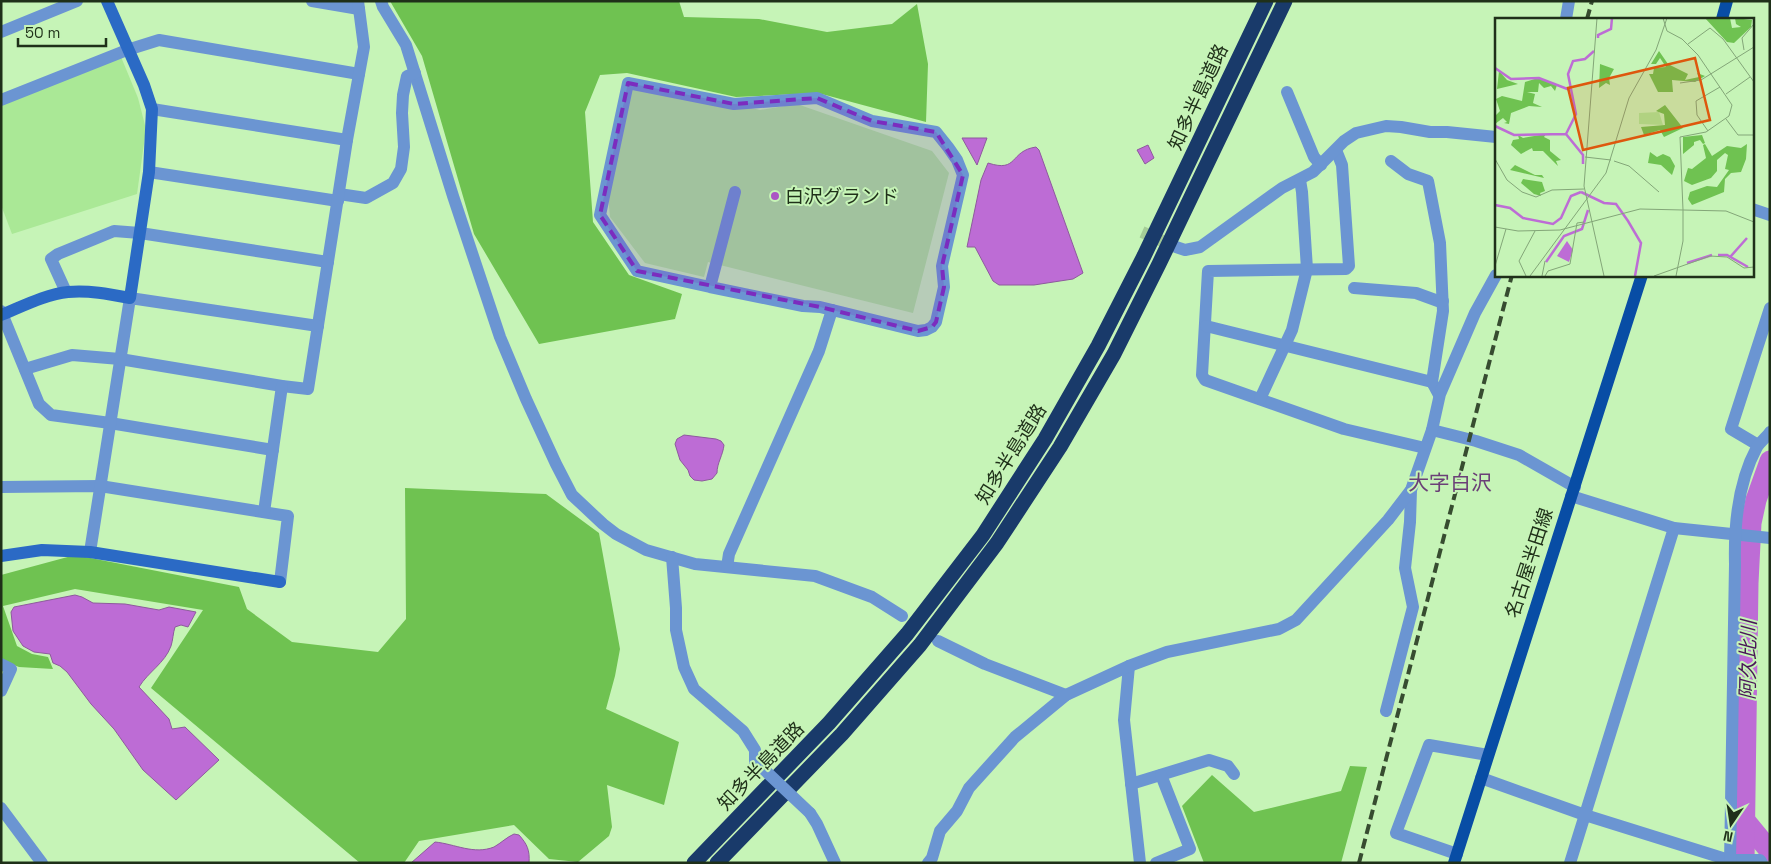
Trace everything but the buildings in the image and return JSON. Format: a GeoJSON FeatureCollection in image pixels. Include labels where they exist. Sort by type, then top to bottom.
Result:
{"type":"FeatureCollection","features":[{"type":"Feature","properties":{"kind":"highway","name":"知多半島道路"},"geometry":{"type":"LineString","coordinates":[[694,863],[836,715],[907,634],[983,535],[1045,439],[1098,346],[1156,231],[1266,1]]}},
{"type":"Feature","properties":{"kind":"highway","name":"知多半島道路"},"geometry":{"type":"LineString","coordinates":[[717,863],[855,719],[920,645],[998,544],[1060,447],[1114,354],[1160,264],[1285,1]]}},
{"type":"Feature","properties":{"kind":"main road"},"geometry":{"type":"LineString","coordinates":[[1722,18],[1727,1]]}},
{"type":"Feature","properties":{"kind":"main road","name":"名古屋半田線"},"geometry":{"type":"LineString","coordinates":[[1455,858],[1642,276]]}},
{"type":"Feature","properties":{"kind":"street"},"geometry":{"type":"LineString","coordinates":[[1,32],[77,1]]}},
{"type":"Feature","properties":{"kind":"street"},"geometry":{"type":"LineString","coordinates":[[90,552],[149,172],[152,109],[144,85],[107,1]]}},
{"type":"Feature","properties":{"kind":"street"},"geometry":{"type":"LineString","coordinates":[[25,369],[72,355],[120,359],[308,389],[347,140],[364,46],[359,5],[312,1]]}},
{"type":"Feature","properties":{"kind":"street"},"geometry":{"type":"LineString","coordinates":[[381,1],[382,7],[406,44],[500,337],[526,399],[572,495],[616,534],[646,550],[695,564],[815,576],[872,597],[902,616]]}},
{"type":"Feature","properties":{"kind":"street"},"geometry":{"type":"LineString","coordinates":[[1566,18],[1569,1]]}},
{"type":"Feature","properties":{"kind":"street"},"geometry":{"type":"LineString","coordinates":[[1,100],[127,50],[160,40],[359,74]]}},
{"type":"Feature","properties":{"kind":"street"},"geometry":{"type":"LineString","coordinates":[[149,172],[338,198],[366,198],[393,183],[401,169],[404,146],[402,113],[405,82],[407,76],[415,73]]}},
{"type":"Feature","properties":{"kind":"street"},"geometry":{"type":"LineString","coordinates":[[628,82],[734,104],[817,98],[872,121],[936,132],[953,153],[963,175],[942,266],[944,287],[936,322],[932,328],[918,331],[832,310],[803,306],[637,271],[600,215],[628,82]]}},
{"type":"Feature","properties":{"kind":"street"},"geometry":{"type":"LineString","coordinates":[[1287,92],[1314,157],[1321,165]]}},
{"type":"Feature","properties":{"kind":"street"},"geometry":{"type":"LineString","coordinates":[[152,109],[347,140]]}},
{"type":"Feature","properties":{"kind":"street"},"geometry":{"type":"LineString","coordinates":[[1176,247],[1185,250],[1200,247],[1282,188],[1300,180],[1321,165],[1344,141],[1356,133],[1386,126],[1430,132],[1495,137]]}},
{"type":"Feature","properties":{"kind":"street"},"geometry":{"type":"LineString","coordinates":[[1336,150],[1342,165],[1348,266],[1346,268],[1208,271],[1202,375],[1205,380],[1344,428],[1425,448]]}},
{"type":"Feature","properties":{"kind":"street"},"geometry":{"type":"LineString","coordinates":[[1391,161],[1408,174],[1428,181],[1440,243],[1443,301],[1432,382],[1439,395]]}},
{"type":"Feature","properties":{"kind":"street"},"geometry":{"type":"LineString","coordinates":[[1260,399],[1292,330],[1307,269],[1300,180]]}},
{"type":"Feature","properties":{"kind":"street"},"geometry":{"type":"LineString","coordinates":[[710,287],[735,192]]}},
{"type":"Feature","properties":{"kind":"street"},"geometry":{"type":"LineString","coordinates":[[1754,210],[1770,215]]}},
{"type":"Feature","properties":{"kind":"street"},"geometry":{"type":"LineString","coordinates":[[66,292],[51,259],[58,254],[114,232],[140,233],[328,262]]}},
{"type":"Feature","properties":{"kind":"street"},"geometry":{"type":"LineString","coordinates":[[1386,710],[1413,607],[1405,568],[1411,490],[1432,430],[1439,395],[1475,313],[1495,276]]}},
{"type":"Feature","properties":{"kind":"street"},"geometry":{"type":"LineString","coordinates":[[1354,288],[1416,293],[1443,301]]}},
{"type":"Feature","properties":{"kind":"street"},"geometry":{"type":"LineString","coordinates":[[273,450],[110,423],[51,416],[39,404],[2,314],[38,300],[66,292],[98,292],[318,326]]}},
{"type":"Feature","properties":{"kind":"street"},"geometry":{"type":"LineString","coordinates":[[1758,445],[1731,429],[1770,308]]}},
{"type":"Feature","properties":{"kind":"street"},"geometry":{"type":"LineString","coordinates":[[727,567],[729,554],[819,351],[832,310]]}},
{"type":"Feature","properties":{"kind":"street"},"geometry":{"type":"LineString","coordinates":[[1206,326],[1285,344],[1432,382]]}},
{"type":"Feature","properties":{"kind":"street"},"geometry":{"type":"LineString","coordinates":[[264,512],[282,386]]}},
{"type":"Feature","properties":{"kind":"street"},"geometry":{"type":"LineString","coordinates":[[1432,430],[1476,441],[1518,455],[1573,491],[1674,528],[1769,537]]}},
{"type":"Feature","properties":{"kind":"street"},"geometry":{"type":"LineString","coordinates":[[1730,861],[1734,534],[1748,467],[1758,445],[1770,432]]}},
{"type":"Feature","properties":{"kind":"street"},"geometry":{"type":"LineString","coordinates":[[1,487],[100,486],[288,516],[280,582],[90,552],[42,550],[1,556]]}},
{"type":"Feature","properties":{"kind":"street"},"geometry":{"type":"LineString","coordinates":[[928,863],[932,858],[940,831],[957,811],[970,788],[1015,737],[1066,696],[1129,666],[1166,652],[1279,629],[1296,620],[1388,520],[1411,490]]}},
{"type":"Feature","properties":{"kind":"street"},"geometry":{"type":"LineString","coordinates":[[1570,863],[1674,528]]}},
{"type":"Feature","properties":{"kind":"street"},"geometry":{"type":"LineString","coordinates":[[672,557],[676,630],[684,667],[694,689],[743,731],[755,750],[755,761],[810,813],[835,863]]}},
{"type":"Feature","properties":{"kind":"street"},"geometry":{"type":"LineString","coordinates":[[938,641],[985,664],[1066,696]]}},
{"type":"Feature","properties":{"kind":"street"},"geometry":{"type":"LineString","coordinates":[[1,664],[11,669],[1,691]]}},
{"type":"Feature","properties":{"kind":"street"},"geometry":{"type":"LineString","coordinates":[[1129,666],[1124,720],[1140,863]]}},
{"type":"Feature","properties":{"kind":"street"},"geometry":{"type":"LineString","coordinates":[[1455,858],[1396,833],[1429,746],[1488,755]]}},
{"type":"Feature","properties":{"kind":"street"},"geometry":{"type":"LineString","coordinates":[[1131,784],[1209,760],[1228,766],[1234,774]]}},
{"type":"Feature","properties":{"kind":"street"},"geometry":{"type":"LineString","coordinates":[[1156,863],[1190,849],[1161,775]]}},
{"type":"Feature","properties":{"kind":"street"},"geometry":{"type":"LineString","coordinates":[[1481,778],[1585,815],[1730,861],[1761,861]]}},
{"type":"Feature","properties":{"kind":"street"},"geometry":{"type":"LineString","coordinates":[[1,808],[42,863]]}},
{"type":"Feature","properties":{"kind":"highlighted area"},"geometry":{"type":"Polygon","coordinates":[[[628,83],[734,104],[817,98],[872,121],[936,132],[963,175],[942,266],[944,287],[936,322],[932,327],[918,331],[820,307],[637,271],[600,215],[628,83]]]}},
{"type":"Feature","properties":{"kind":"green space"},"geometry":{"type":"Polygon","coordinates":[[[390,1],[679,1],[684,17],[759,19],[827,32],[892,24],[917,4],[928,64],[926,122],[818,93],[736,97],[627,73],[600,75],[585,112],[593,222],[629,275],[682,294],[675,319],[539,344],[474,234],[422,56],[390,1]]]}},
{"type":"Feature","properties":{"kind":"green space"},"geometry":{"type":"Polygon","coordinates":[[[119,52],[138,98],[146,129],[137,194],[12,234],[1,205],[1,98],[119,52]]]}},
{"type":"Feature","properties":{"kind":"green space","name":"白沢グランド"},"geometry":{"type":"Polygon","coordinates":[[[627,80],[760,110],[797,104],[932,151],[949,173],[913,313],[708,262],[704,277],[645,263],[610,217],[606,175],[627,80]]]}},
{"type":"Feature","properties":{"kind":"green space"},"geometry":{"type":"Polygon","coordinates":[[[405,488],[546,494],[599,533],[620,649],[606,709],[679,742],[664,805],[607,785],[612,827],[609,836],[578,862],[549,859],[514,825],[419,841],[404,863],[360,863],[151,688],[203,610],[75,589],[3,606],[17,646],[32,654],[48,657],[53,669],[19,667],[1,660],[1,575],[75,555],[239,587],[247,609],[292,642],[378,652],[406,619],[405,488]]]}},
{"type":"Feature","properties":{"kind":"green space"},"geometry":{"type":"Polygon","coordinates":[[[1350,766],[1367,767],[1341,863],[1204,863],[1182,806],[1212,775],[1254,812],[1341,791],[1350,766]]]}},
{"type":"Feature","properties":{"kind":"shaded area"},"geometry":{"type":"Polygon","coordinates":[[[962,138],[987,138],[977,165],[962,138]]]}},
{"type":"Feature","properties":{"kind":"shaded area"},"geometry":{"type":"Polygon","coordinates":[[[1148,145],[1154,158],[1145,164],[1137,150],[1148,145]]]}},
{"type":"Feature","properties":{"kind":"shaded area"},"geometry":{"type":"Polygon","coordinates":[[[1036,147],[1039,150],[1083,273],[1073,279],[1034,285],[999,285],[993,281],[975,247],[967,247],[981,180],[988,163],[1005,165],[1027,149],[1036,147]]]}},
{"type":"Feature","properties":{"kind":"shaded area"},"geometry":{"type":"Polygon","coordinates":[[[684,435],[716,439],[724,445],[717,473],[712,479],[694,480],[690,476],[680,460],[675,444],[677,439],[684,435]]]}},
{"type":"Feature","properties":{"kind":"shaded area"},"geometry":{"type":"Polygon","coordinates":[[[75,595],[93,603],[125,604],[159,610],[169,607],[196,612],[188,627],[181,625],[175,627],[172,644],[168,652],[139,687],[169,719],[172,729],[185,727],[219,760],[176,800],[143,770],[114,729],[91,704],[67,672],[53,663],[50,654],[34,652],[23,646],[13,631],[11,612],[14,607],[75,595]]]}},
{"type":"Feature","properties":{"kind":"shaded area"},"geometry":{"type":"Polygon","coordinates":[[[514,834],[519,835],[526,844],[529,863],[411,863],[435,842],[479,850],[494,847],[514,834]]]}},
{"type":"Feature","properties":{"kind":"waterway","name":"阿久比川"},"geometry":{"type":"LineString","coordinates":[[1744,863],[1748,583],[1751,523],[1756,500],[1770,461]]}},
{"type":"Feature","properties":{"kind":"waterway"},"geometry":{"type":"LineString","coordinates":[[1746,822],[1770,851]]}},
{"type":"Feature","properties":{"kind":"tunnel"},"geometry":{"type":"LineString","coordinates":[[1142,232],[1176,247]]}},
{"type":"Feature","properties":{"kind":"railway"},"geometry":{"type":"LineString","coordinates":[[1587,18],[1592,1]]}},
{"type":"Feature","properties":{"kind":"railway"},"geometry":{"type":"LineString","coordinates":[[1359,863],[1512,276]]}},
{"type":"Feature","properties":{"kind":"place","name":"白沢グランド"},"geometry":{"type":"Point","coordinates":[775,196]}},
{"type":"Feature","properties":{"kind":"district","name":"大字白沢"},"geometry":{"type":"Point","coordinates":[1450,482]}}]}
